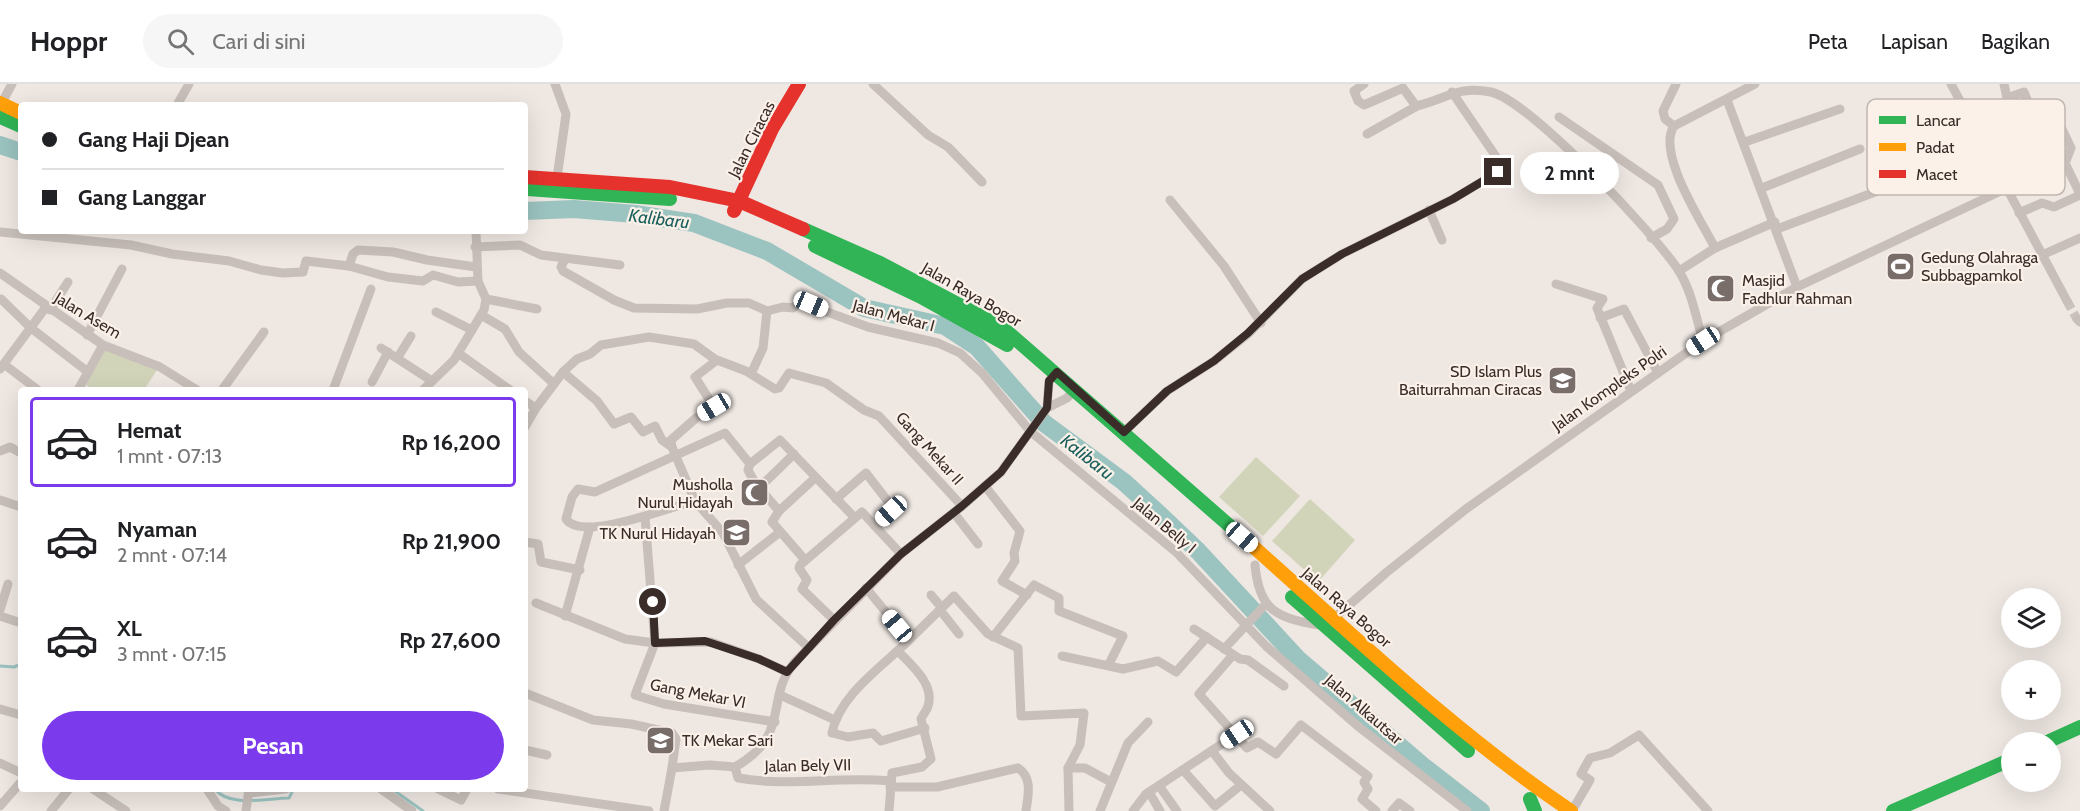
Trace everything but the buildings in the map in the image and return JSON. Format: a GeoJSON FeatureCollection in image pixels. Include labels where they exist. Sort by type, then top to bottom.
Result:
{"type":"FeatureCollection","features":[{"type":"Feature","properties":{"kind":"main road","name":"Jalan Ciracas"},"geometry":{"type":"LineString","coordinates":[[736,206],[772,129],[799,84]]}},
{"type":"Feature","properties":{"kind":"main road"},"geometry":{"type":"LineString","coordinates":[[0,108],[18,112]]}},
{"type":"Feature","properties":{"kind":"main road"},"geometry":{"type":"LineString","coordinates":[[0,108],[18,123]]}},
{"type":"Feature","properties":{"kind":"main road","name":"Jalan Raya Bogor"},"geometry":{"type":"LineString","coordinates":[[528,177],[686,189],[869,257],[978,313],[1012,334],[1053,377],[1255,565],[1330,622],[1474,740],[1541,806],[1572,811]]}},
{"type":"Feature","properties":{"kind":"main road","name":"Jalan Raya Bogor"},"geometry":{"type":"LineString","coordinates":[[528,189],[736,206]]}},
{"type":"Feature","properties":{"kind":"main road","name":"Jalan Raya Bogor"},"geometry":{"type":"LineString","coordinates":[[1072,393],[1124,432],[1330,622]]}},
{"type":"Feature","properties":{"kind":"main road"},"geometry":{"type":"LineString","coordinates":[[2061,735],[2080,727]]}},
{"type":"Feature","properties":{"kind":"main road"},"geometry":{"type":"LineString","coordinates":[[1893,811],[2001,764]]}},
{"type":"Feature","properties":{"kind":"street"},"geometry":{"type":"LineString","coordinates":[[0,108],[12,84]]}},
{"type":"Feature","properties":{"kind":"street"},"geometry":{"type":"LineString","coordinates":[[179,102],[189,84]]}},
{"type":"Feature","properties":{"kind":"street"},"geometry":{"type":"LineString","coordinates":[[555,84],[566,114],[557,178]]}},
{"type":"Feature","properties":{"kind":"street"},"geometry":{"type":"LineString","coordinates":[[873,84],[928,135],[948,147],[982,182]]}},
{"type":"Feature","properties":{"kind":"street"},"geometry":{"type":"LineString","coordinates":[[1364,84],[1354,91],[1360,104],[1377,100],[1403,88],[1407,91],[1413,104],[1418,106]]}},
{"type":"Feature","properties":{"kind":"street"},"geometry":{"type":"LineString","coordinates":[[1674,126],[1665,119],[1663,111],[1676,84]]}},
{"type":"Feature","properties":{"kind":"street"},"geometry":{"type":"LineString","coordinates":[[1715,248],[1673,164],[1669,137],[1674,126],[1755,84]]}},
{"type":"Feature","properties":{"kind":"street"},"geometry":{"type":"LineString","coordinates":[[1951,84],[1959,99]]}},
{"type":"Feature","properties":{"kind":"street"},"geometry":{"type":"LineString","coordinates":[[2004,84],[2007,99],[2024,93],[2027,99]]}},
{"type":"Feature","properties":{"kind":"street"},"geometry":{"type":"LineString","coordinates":[[1367,134],[1418,106],[1452,92],[1480,90],[1507,99],[1571,151],[1679,271],[1703,341]]}},
{"type":"Feature","properties":{"kind":"street"},"geometry":{"type":"LineString","coordinates":[[1124,432],[1167,391],[1214,361],[1261,322],[1302,279],[1342,254],[1494,176],[1500,169],[1499,161],[1452,92]]}},
{"type":"Feature","properties":{"kind":"street"},"geometry":{"type":"LineString","coordinates":[[1727,100],[1745,142],[1797,287]]}},
{"type":"Feature","properties":{"kind":"street"},"geometry":{"type":"LineString","coordinates":[[1745,142],[1840,109]]}},
{"type":"Feature","properties":{"kind":"street"},"geometry":{"type":"LineString","coordinates":[[1559,117],[1658,185],[1674,219],[1667,230],[1651,238]]}},
{"type":"Feature","properties":{"kind":"street"},"geometry":{"type":"LineString","coordinates":[[2019,213],[2042,203],[2054,207],[2080,195],[2065,163],[2071,148],[2065,135]]}},
{"type":"Feature","properties":{"kind":"street"},"geometry":{"type":"LineString","coordinates":[[1762,188],[1860,149]]}},
{"type":"Feature","properties":{"kind":"street"},"geometry":{"type":"LineString","coordinates":[[1679,271],[1715,248],[1867,194]]}},
{"type":"Feature","properties":{"kind":"street","name":"Jalan Kompleks Polri"},"geometry":{"type":"LineString","coordinates":[[1330,622],[1387,572],[1466,509],[1703,341],[1797,287],[1992,195]]}},
{"type":"Feature","properties":{"kind":"street"},"geometry":{"type":"LineString","coordinates":[[2008,195],[2067,301]]}},
{"type":"Feature","properties":{"kind":"street"},"geometry":{"type":"LineString","coordinates":[[1170,200],[1224,266],[1261,322]]}},
{"type":"Feature","properties":{"kind":"street"},"geometry":{"type":"LineString","coordinates":[[1429,210],[1442,240]]}},
{"type":"Feature","properties":{"kind":"street"},"geometry":{"type":"LineString","coordinates":[[0,232],[18,234]]}},
{"type":"Feature","properties":{"kind":"street"},"geometry":{"type":"LineString","coordinates":[[20,234],[130,245],[172,254],[229,261],[283,273],[303,272],[306,261],[349,266],[388,277],[411,280],[425,281],[434,275],[458,282],[478,281]]}},
{"type":"Feature","properties":{"kind":"street"},"geometry":{"type":"LineString","coordinates":[[426,387],[450,365],[481,315],[486,299],[478,281],[476,238],[520,245],[541,255],[620,266]]}},
{"type":"Feature","properties":{"kind":"street"},"geometry":{"type":"LineString","coordinates":[[2042,255],[2080,238]]}},
{"type":"Feature","properties":{"kind":"street"},"geometry":{"type":"LineString","coordinates":[[349,266],[353,254],[358,250],[393,252],[427,260],[476,267]]}},
{"type":"Feature","properties":{"kind":"street","name":"Jalan Mekar I"},"geometry":{"type":"LineString","coordinates":[[565,259],[561,267],[563,271],[614,300],[634,308],[697,309],[727,303],[748,303],[767,311],[783,307],[793,308],[800,302],[868,327],[950,347],[960,352],[1032,428]]}},
{"type":"Feature","properties":{"kind":"street"},"geometry":{"type":"LineString","coordinates":[[87,335],[122,268]]}},
{"type":"Feature","properties":{"kind":"street","name":"Jalan Asem"},"geometry":{"type":"LineString","coordinates":[[0,273],[48,309],[103,345],[160,367],[192,387]]}},
{"type":"Feature","properties":{"kind":"street"},"geometry":{"type":"LineString","coordinates":[[33,387],[3,367],[68,282]]}},
{"type":"Feature","properties":{"kind":"street"},"geometry":{"type":"LineString","coordinates":[[1556,284],[1602,298],[1597,308],[1600,318],[1631,391]]}},
{"type":"Feature","properties":{"kind":"street"},"geometry":{"type":"LineString","coordinates":[[334,387],[371,289]]}},
{"type":"Feature","properties":{"kind":"street"},"geometry":{"type":"LineString","coordinates":[[1,299],[32,328],[88,372]]}},
{"type":"Feature","properties":{"kind":"street"},"geometry":{"type":"LineString","coordinates":[[486,299],[537,309]]}},
{"type":"Feature","properties":{"kind":"street"},"geometry":{"type":"LineString","coordinates":[[1600,318],[1624,309],[1658,373]]}},
{"type":"Feature","properties":{"kind":"street"},"geometry":{"type":"LineString","coordinates":[[528,422],[563,372],[577,359],[602,345],[649,337],[694,344],[716,360],[751,374],[763,348],[767,311]]}},
{"type":"Feature","properties":{"kind":"street"},"geometry":{"type":"LineString","coordinates":[[436,312],[472,330]]}},
{"type":"Feature","properties":{"kind":"street"},"geometry":{"type":"LineString","coordinates":[[481,315],[505,329],[516,348],[553,384]]}},
{"type":"Feature","properties":{"kind":"street"},"geometry":{"type":"LineString","coordinates":[[224,387],[264,332]]}},
{"type":"Feature","properties":{"kind":"street"},"geometry":{"type":"LineString","coordinates":[[398,357],[411,336]]}},
{"type":"Feature","properties":{"kind":"street"},"geometry":{"type":"LineString","coordinates":[[80,387],[103,345]]}},
{"type":"Feature","properties":{"kind":"street"},"geometry":{"type":"LineString","coordinates":[[372,382],[384,350],[432,381]]}},
{"type":"Feature","properties":{"kind":"street"},"geometry":{"type":"LineString","coordinates":[[458,353],[506,387]]}},
{"type":"Feature","properties":{"kind":"street"},"geometry":{"type":"LineString","coordinates":[[716,360],[695,377],[714,407],[696,418],[671,440],[674,451],[695,501],[723,533],[752,592],[764,609],[809,648]]}},
{"type":"Feature","properties":{"kind":"street"},"geometry":{"type":"LineString","coordinates":[[563,372],[597,401],[614,424],[631,417],[643,432],[655,426],[662,440],[674,451]]}},
{"type":"Feature","properties":{"kind":"street","name":"Gang Mekar II"},"geometry":{"type":"LineString","coordinates":[[751,374],[777,389],[789,374],[826,383],[838,389],[864,410],[885,420],[962,506]]}},
{"type":"Feature","properties":{"kind":"street"},"geometry":{"type":"LineString","coordinates":[[1046,410],[1053,377]]}},
{"type":"Feature","properties":{"kind":"street"},"geometry":{"type":"LineString","coordinates":[[672,768],[704,765],[735,767],[764,743],[775,722],[787,672],[834,620],[901,554],[985,486],[1014,456],[1046,410],[1072,393]]}},
{"type":"Feature","properties":{"kind":"street"},"geometry":{"type":"LineString","coordinates":[[528,403],[536,408]]}},
{"type":"Feature","properties":{"kind":"street","name":"Jalan Belly I"},"geometry":{"type":"LineString","coordinates":[[1032,428],[1176,552],[1246,625]]}},
{"type":"Feature","properties":{"kind":"street"},"geometry":{"type":"LineString","coordinates":[[695,501],[645,517],[590,527],[571,524],[566,519],[576,490],[595,492],[674,451],[725,433],[750,464]]}},
{"type":"Feature","properties":{"kind":"street"},"geometry":{"type":"LineString","coordinates":[[779,511],[748,471],[750,464],[778,440],[854,517]]}},
{"type":"Feature","properties":{"kind":"street"},"geometry":{"type":"LineString","coordinates":[[0,451],[10,447],[18,451]]}},
{"type":"Feature","properties":{"kind":"street"},"geometry":{"type":"LineString","coordinates":[[759,488],[794,454]]}},
{"type":"Feature","properties":{"kind":"street"},"geometry":{"type":"LineString","coordinates":[[836,499],[866,473],[893,508],[875,526]]}},
{"type":"Feature","properties":{"kind":"street"},"geometry":{"type":"LineString","coordinates":[[805,560],[772,522],[779,511],[815,478]]}},
{"type":"Feature","properties":{"kind":"street"},"geometry":{"type":"LineString","coordinates":[[985,486],[1020,531],[1014,553],[1015,561],[1002,580],[1027,595]]}},
{"type":"Feature","properties":{"kind":"street"},"geometry":{"type":"LineString","coordinates":[[0,500],[18,506]]}},
{"type":"Feature","properties":{"kind":"street"},"geometry":{"type":"LineString","coordinates":[[834,620],[802,589],[807,580],[799,566],[805,560],[862,512],[901,554]]}},
{"type":"Feature","properties":{"kind":"street"},"geometry":{"type":"LineString","coordinates":[[954,513],[978,544]]}},
{"type":"Feature","properties":{"kind":"street"},"geometry":{"type":"LineString","coordinates":[[645,517],[655,643]]}},
{"type":"Feature","properties":{"kind":"street"},"geometry":{"type":"LineString","coordinates":[[565,616],[580,570],[590,527]]}},
{"type":"Feature","properties":{"kind":"street"},"geometry":{"type":"LineString","coordinates":[[738,565],[780,532]]}},
{"type":"Feature","properties":{"kind":"street"},"geometry":{"type":"LineString","coordinates":[[528,542],[538,544],[541,562],[580,570]]}},
{"type":"Feature","properties":{"kind":"street"},"geometry":{"type":"LineString","coordinates":[[1255,565],[1260,611]]}},
{"type":"Feature","properties":{"kind":"street"},"geometry":{"type":"LineString","coordinates":[[0,610],[8,584]]}},
{"type":"Feature","properties":{"kind":"street"},"geometry":{"type":"LineString","coordinates":[[993,637],[1034,585],[1059,598],[1059,611],[1123,636],[1109,664]]}},
{"type":"Feature","properties":{"kind":"street"},"geometry":{"type":"LineString","coordinates":[[866,588],[909,640]]}},
{"type":"Feature","properties":{"kind":"street"},"geometry":{"type":"LineString","coordinates":[[931,595],[960,634]]}},
{"type":"Feature","properties":{"kind":"street"},"geometry":{"type":"LineString","coordinates":[[925,728],[881,741],[873,733],[848,737],[834,735],[835,720],[856,692],[954,597],[993,637],[1019,650],[1022,716],[1085,714],[1080,745],[1068,768],[1071,810]]}},
{"type":"Feature","properties":{"kind":"street"},"geometry":{"type":"LineString","coordinates":[[536,603],[625,639],[655,643],[705,641],[759,659],[787,672]]}},
{"type":"Feature","properties":{"kind":"street"},"geometry":{"type":"LineString","coordinates":[[1260,611],[1330,622]]}},
{"type":"Feature","properties":{"kind":"street"},"geometry":{"type":"LineString","coordinates":[[1224,649],[1260,611]]}},
{"type":"Feature","properties":{"kind":"street"},"geometry":{"type":"LineString","coordinates":[[0,616],[18,622]]}},
{"type":"Feature","properties":{"kind":"street","name":"Jalan Alkautsar"},"geometry":{"type":"LineString","coordinates":[[1246,625],[1266,646],[1359,727],[1467,811]]}},
{"type":"Feature","properties":{"kind":"street"},"geometry":{"type":"LineString","coordinates":[[1194,629],[1233,655],[1248,660],[1284,686]]}},
{"type":"Feature","properties":{"kind":"street"},"geometry":{"type":"LineString","coordinates":[[1062,656],[1109,664],[1123,669],[1158,662],[1176,672],[1207,637]]}},
{"type":"Feature","properties":{"kind":"street","name":"Gang Mekar VI"},"geometry":{"type":"LineString","coordinates":[[655,643],[635,692],[636,696],[675,706],[775,722]]}},
{"type":"Feature","properties":{"kind":"street"},"geometry":{"type":"LineString","coordinates":[[890,811],[891,781],[894,772],[922,767],[930,761],[932,754],[921,718],[929,704],[928,689],[898,651]]}},
{"type":"Feature","properties":{"kind":"street"},"geometry":{"type":"LineString","coordinates":[[1233,655],[1199,694],[1248,749],[1258,742],[1275,754],[1297,726],[1301,725],[1368,776],[1364,782],[1368,789],[1362,799],[1376,811]]}},
{"type":"Feature","properties":{"kind":"street"},"geometry":{"type":"LineString","coordinates":[[528,694],[593,720],[632,724],[672,733],[676,739],[664,811]]}},
{"type":"Feature","properties":{"kind":"street"},"geometry":{"type":"LineString","coordinates":[[780,695],[835,720]]}},
{"type":"Feature","properties":{"kind":"street"},"geometry":{"type":"LineString","coordinates":[[0,709],[18,714]]}},
{"type":"Feature","properties":{"kind":"street"},"geometry":{"type":"LineString","coordinates":[[1100,811],[1128,743],[1148,722]]}},
{"type":"Feature","properties":{"kind":"street"},"geometry":{"type":"LineString","coordinates":[[1133,811],[1149,792],[1160,787],[1237,734]]}},
{"type":"Feature","properties":{"kind":"street"},"geometry":{"type":"LineString","coordinates":[[1572,811],[1590,780],[1581,774],[1590,758],[1610,753],[1639,735],[1708,811]]}},
{"type":"Feature","properties":{"kind":"street"},"geometry":{"type":"LineString","coordinates":[[528,751],[547,755]]}},
{"type":"Feature","properties":{"kind":"street"},"geometry":{"type":"LineString","coordinates":[[1212,751],[1241,785],[1270,811]]}},
{"type":"Feature","properties":{"kind":"street"},"geometry":{"type":"LineString","coordinates":[[0,763],[18,772]]}},
{"type":"Feature","properties":{"kind":"street","name":"Jalan Bely VII"},"geometry":{"type":"LineString","coordinates":[[735,767],[738,778],[764,782],[810,783],[845,779],[891,781]]}},
{"type":"Feature","properties":{"kind":"street"},"geometry":{"type":"LineString","coordinates":[[891,781],[937,786],[1018,768],[1025,772],[1029,783],[1026,811]]}},
{"type":"Feature","properties":{"kind":"street"},"geometry":{"type":"LineString","coordinates":[[1068,768],[1085,768],[1111,782]]}},
{"type":"Feature","properties":{"kind":"street"},"geometry":{"type":"LineString","coordinates":[[1183,770],[1215,806],[1241,785]]}},
{"type":"Feature","properties":{"kind":"street"},"geometry":{"type":"LineString","coordinates":[[0,806],[18,785]]}},
{"type":"Feature","properties":{"kind":"street"},"geometry":{"type":"LineString","coordinates":[[1160,787],[1177,811]]}},
{"type":"Feature","properties":{"kind":"street"},"geometry":{"type":"LineString","coordinates":[[51,811],[67,792]]}},
{"type":"Feature","properties":{"kind":"street"},"geometry":{"type":"LineString","coordinates":[[98,792],[126,811]]}},
{"type":"Feature","properties":{"kind":"street"},"geometry":{"type":"LineString","coordinates":[[209,792],[218,806],[225,811]]}},
{"type":"Feature","properties":{"kind":"street"},"geometry":{"type":"LineString","coordinates":[[248,799],[275,792]]}},
{"type":"Feature","properties":{"kind":"street"},"geometry":{"type":"LineString","coordinates":[[385,792],[412,811]]}},
{"type":"Feature","properties":{"kind":"street"},"geometry":{"type":"LineString","coordinates":[[444,792],[460,800],[465,792]]}},
{"type":"Feature","properties":{"kind":"street"},"geometry":{"type":"LineString","coordinates":[[518,792],[648,811]]}},
{"type":"Feature","properties":{"kind":"street"},"geometry":{"type":"LineString","coordinates":[[1149,792],[1160,811]]}},
{"type":"Feature","properties":{"kind":"street"},"geometry":{"type":"LineString","coordinates":[[1392,811],[1399,803],[1410,811]]}},
{"type":"Feature","properties":{"kind":"green space"},"geometry":{"type":"Polygon","coordinates":[[[104,348],[157,370],[146,387],[89,387],[86,385],[104,348]]]}},
{"type":"Feature","properties":{"kind":"green space"},"geometry":{"type":"Polygon","coordinates":[[[1256,457],[1300,496],[1263,536],[1219,497],[1256,457]]]}},
{"type":"Feature","properties":{"kind":"green space"},"geometry":{"type":"Polygon","coordinates":[[[1310,499],[1355,540],[1318,582],[1272,541],[1310,499]]]}},
{"type":"Feature","properties":{"kind":"waterway","name":"Kalibaru"},"geometry":{"type":"LineString","coordinates":[[0,145],[18,151]]}},
{"type":"Feature","properties":{"kind":"waterway","name":"Kalibaru"},"geometry":{"type":"LineString","coordinates":[[528,211],[574,209],[635,214],[694,223],[767,251],[864,308],[945,326],[977,347],[1044,423],[1124,482],[1160,515],[1198,551],[1298,659],[1423,766],[1481,811]]}},
{"type":"Feature","properties":{"kind":"waterway"},"geometry":{"type":"LineString","coordinates":[[0,666],[18,665]]}},
{"type":"Feature","properties":{"kind":"waterway"},"geometry":{"type":"LineString","coordinates":[[218,792],[230,798],[249,801],[289,798],[292,792]]}},
{"type":"Feature","properties":{"kind":"waterway"},"geometry":{"type":"LineString","coordinates":[[396,792],[423,811]]}},
{"type":"Feature","properties":{"kind":"tunnel"},"geometry":{"type":"LineString","coordinates":[[2067,301],[2077,319]]}},
{"type":"Feature","properties":{"kind":"traffic: fast"},"geometry":{"type":"LineString","coordinates":[[0,117],[18,125]]}},
{"type":"Feature","properties":{"kind":"traffic: fast"},"geometry":{"type":"LineString","coordinates":[[528,189],[670,199]]}},
{"type":"Feature","properties":{"kind":"traffic: fast"},"geometry":{"type":"LineString","coordinates":[[803,229],[880,263],[1003,328],[1239,534]]}},
{"type":"Feature","properties":{"kind":"traffic: fast"},"geometry":{"type":"LineString","coordinates":[[815,246],[921,297],[1007,345]]}},
{"type":"Feature","properties":{"kind":"traffic: fast"},"geometry":{"type":"LineString","coordinates":[[1292,597],[1468,751]]}},
{"type":"Feature","properties":{"kind":"traffic: fast"},"geometry":{"type":"LineString","coordinates":[[2061,736],[2080,727]]}},
{"type":"Feature","properties":{"kind":"traffic: fast"},"geometry":{"type":"LineString","coordinates":[[1893,811],[2001,764]]}},
{"type":"Feature","properties":{"kind":"traffic: fast"},"geometry":{"type":"LineString","coordinates":[[1530,799],[1535,811]]}},
{"type":"Feature","properties":{"kind":"traffic: slow"},"geometry":{"type":"LineString","coordinates":[[0,103],[18,112]]}},
{"type":"Feature","properties":{"kind":"traffic: slow"},"geometry":{"type":"LineString","coordinates":[[1239,534],[1442,713],[1527,780],[1571,811]]}},
{"type":"Feature","properties":{"kind":"traffic: jam"},"geometry":{"type":"LineString","coordinates":[[734,211],[772,129],[799,84]]}},
{"type":"Feature","properties":{"kind":"traffic: jam"},"geometry":{"type":"LineString","coordinates":[[528,177],[670,187],[739,201],[803,229]]}},
{"type":"Feature","properties":{"kind":"place","name":"Gedung Olahraga Subbagpamkol"},"geometry":{"type":"Point","coordinates":[1900,266]}},
{"type":"Feature","properties":{"kind":"place","name":"Masjid Fadhlur Rahman"},"geometry":{"type":"Point","coordinates":[1721,289]}},
{"type":"Feature","properties":{"kind":"place","name":"SD Islam Plus Baiturrahman Ciracas"},"geometry":{"type":"Point","coordinates":[1563,380]}},
{"type":"Feature","properties":{"kind":"place","name":"Musholla Nurul Hidayah"},"geometry":{"type":"Point","coordinates":[754,493]}},
{"type":"Feature","properties":{"kind":"place","name":"TK Nurul Hidayah"},"geometry":{"type":"Point","coordinates":[737,533]}},
{"type":"Feature","properties":{"kind":"place","name":"TK Mekar Sari"},"geometry":{"type":"Point","coordinates":[661,740]}},
{"type":"Feature","properties":{"kind":"route"},"geometry":{"type":"LineString","coordinates":[[653,602],[655,643],[711,642],[759,659],[787,672],[834,620],[901,554],[1001,472],[1047,408],[1049,381],[1057,372],[1124,432],[1167,391],[1214,361],[1261,322],[1302,279],[1316,273],[1342,254],[1453,199],[1498,172]]}}]}
